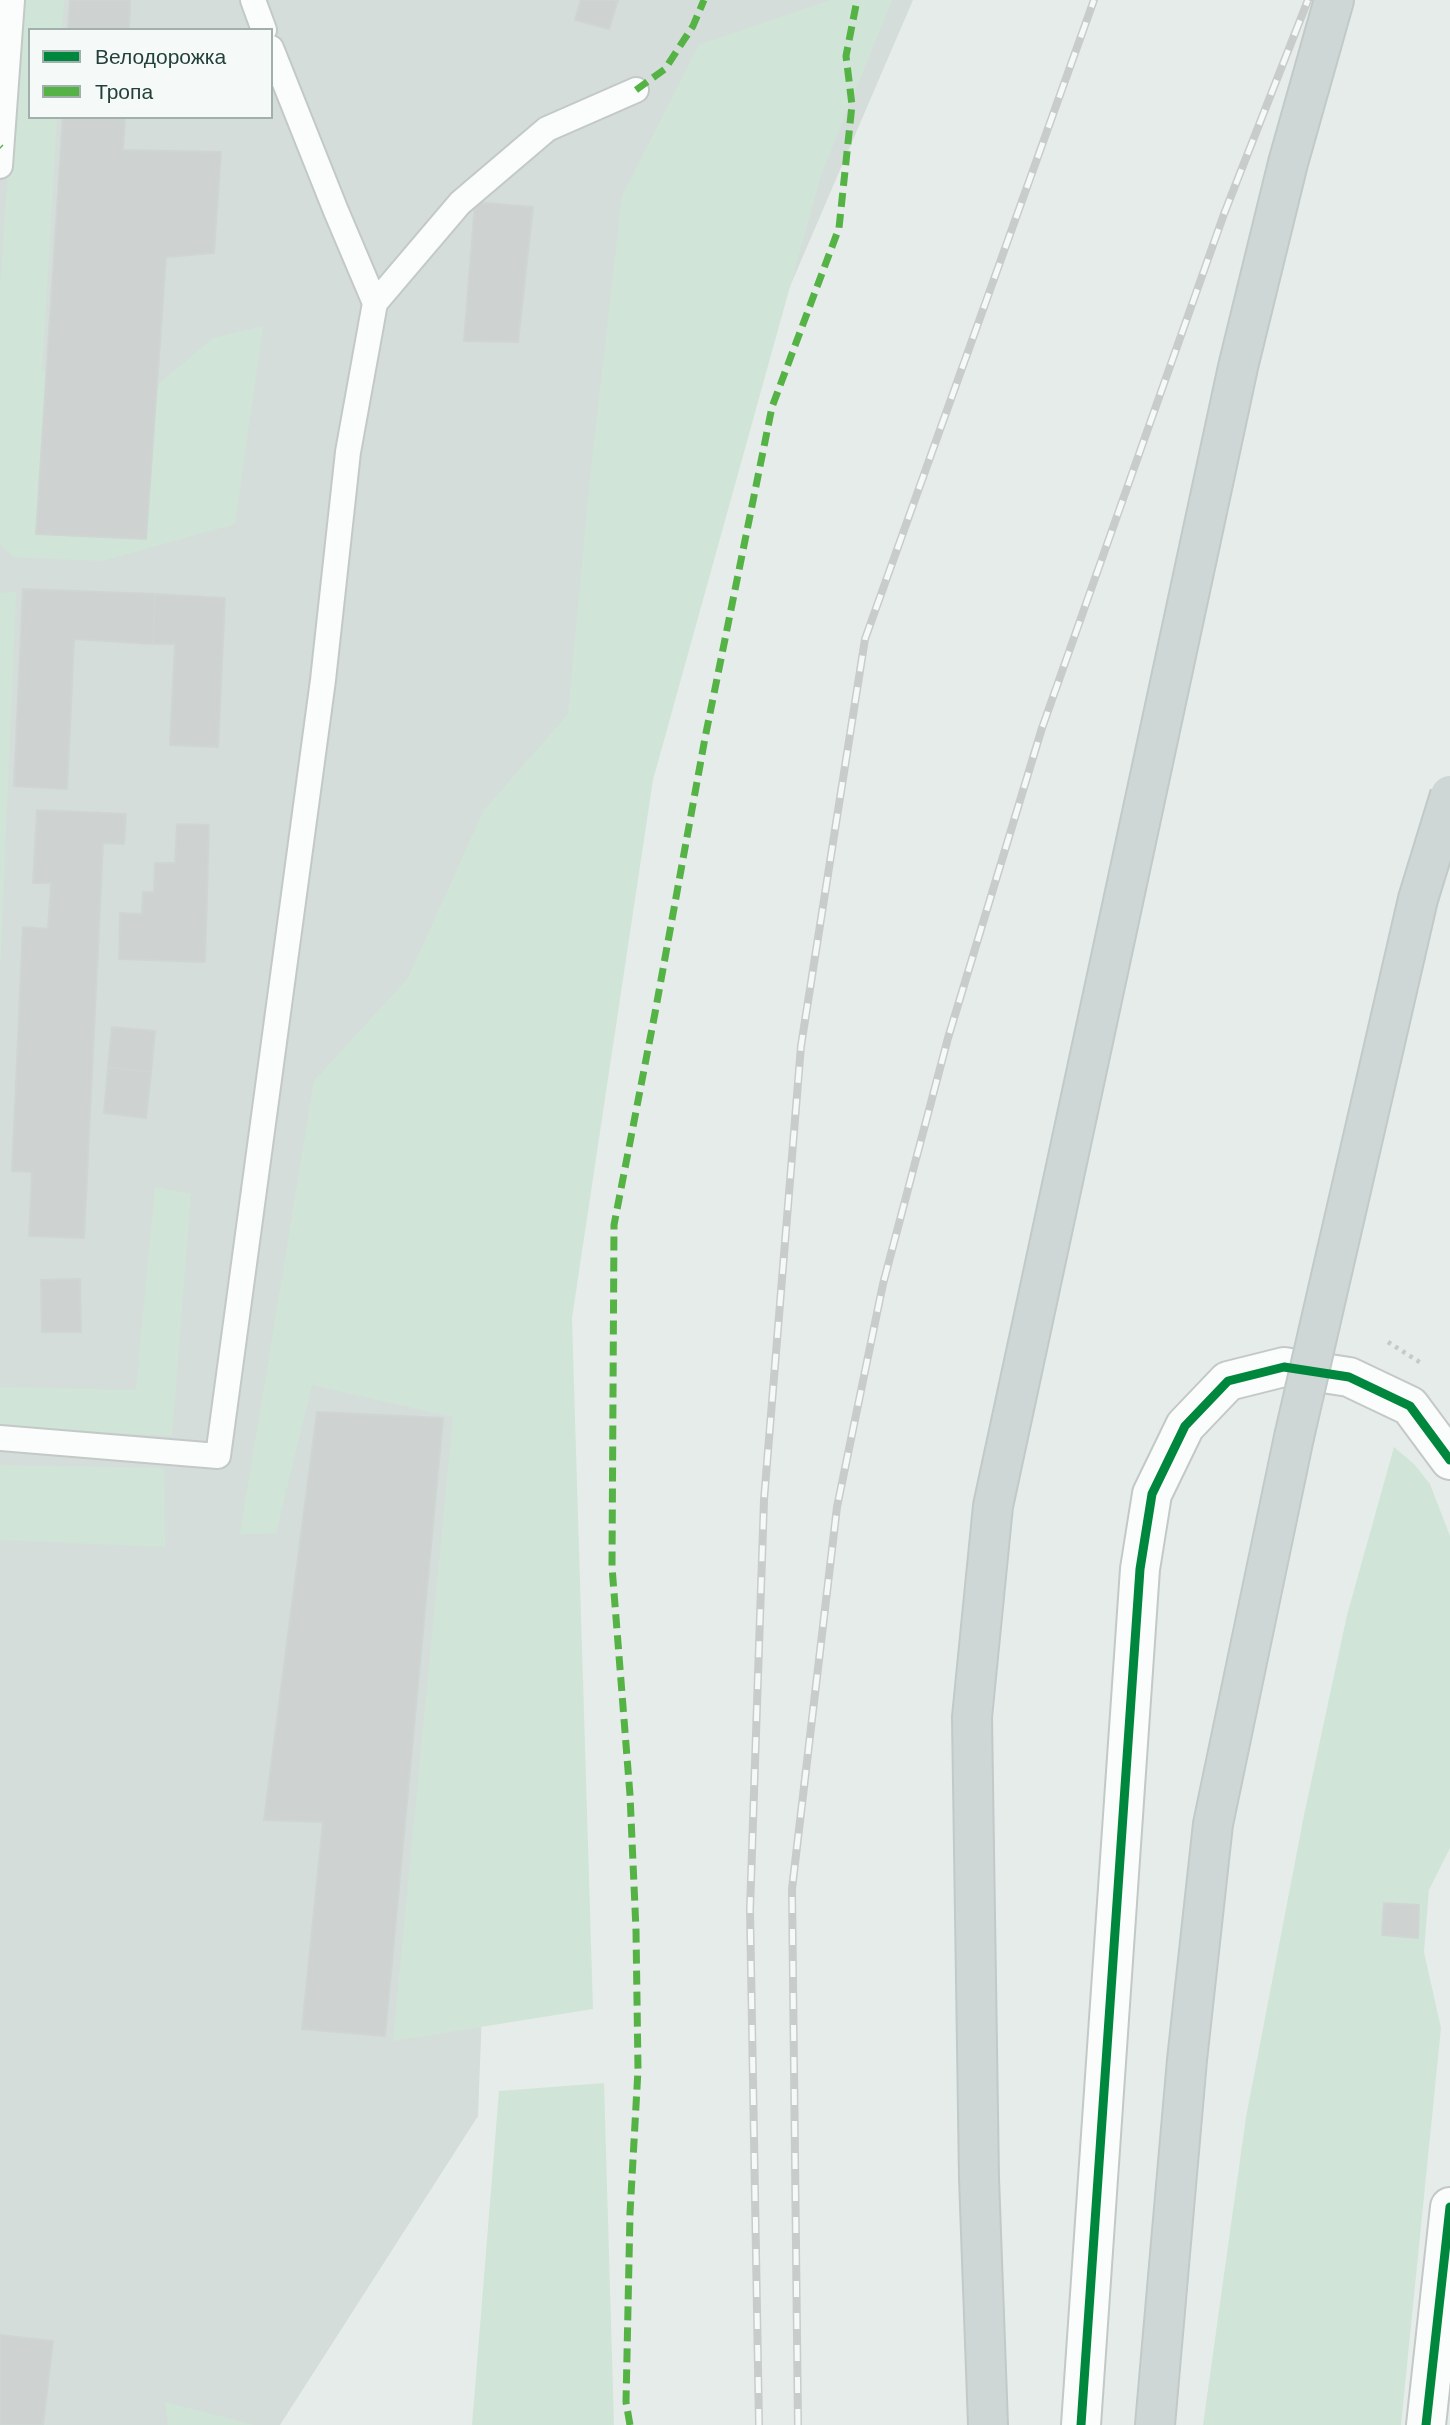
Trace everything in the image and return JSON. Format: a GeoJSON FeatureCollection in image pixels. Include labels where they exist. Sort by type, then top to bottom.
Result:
{"type":"FeatureCollection","features":[{"type":"Feature","properties":{"kind":"main road"},"geometry":{"type":"LineString","coordinates":[[988,2425],[979,2178],[972,1717],[993,1506],[1238,367],[1288,163],[1334,0]]}},
{"type":"Feature","properties":{"kind":"main road"},"geometry":{"type":"LineString","coordinates":[[1155,2425],[1187,2060],[1213,1824],[1294,1437],[1418,900],[1450,795]]}},
{"type":"Feature","properties":{"kind":"street"},"geometry":{"type":"LineString","coordinates":[[1081,2425],[1140,1569],[1152,1494],[1185,1426],[1228,1381],[1284,1367],[1349,1377],[1410,1406],[1450,1460]]}},
{"type":"Feature","properties":{"kind":"street"},"geometry":{"type":"LineString","coordinates":[[1426,2425],[1450,2207]]}},
{"type":"Feature","properties":{"kind":"lane"},"geometry":{"type":"LineString","coordinates":[[0,166],[12,0]]}},
{"type":"Feature","properties":{"kind":"lane"},"geometry":{"type":"LineString","coordinates":[[253,0],[263,28]]}},
{"type":"Feature","properties":{"kind":"lane"},"geometry":{"type":"LineString","coordinates":[[273,53],[375,303]]}},
{"type":"Feature","properties":{"kind":"lane"},"geometry":{"type":"LineString","coordinates":[[0,1438],[218,1456],[319,707],[348,452],[375,303],[460,203],[547,128],[636,90]]}},
{"type":"Feature","properties":{"kind":"shaded area"},"geometry":{"type":"Polygon","coordinates":[[[0,0],[913,0],[524,906],[478,2116],[280,2425],[0,2425],[0,0]]]}},
{"type":"Feature","properties":{"kind":"green space"},"geometry":{"type":"Polygon","coordinates":[[[20,0],[64,0],[62,28],[28,28],[28,119],[57,119],[42,370],[124,413],[213,338],[263,326],[235,524],[102,561],[14,557],[0,544],[0,287],[20,0]]]}},
{"type":"Feature","properties":{"kind":"green space"},"geometry":{"type":"Polygon","coordinates":[[[830,0],[892,0],[821,175],[653,780],[572,1318],[593,2009],[393,2041],[453,1417],[312,1385],[276,1533],[240,1534],[314,1081],[408,978],[484,810],[568,714],[590,478],[622,196],[699,45],[830,0]]]}},
{"type":"Feature","properties":{"kind":"green space"},"geometry":{"type":"Polygon","coordinates":[[[16,592],[0,973],[0,593],[16,592]]]}},
{"type":"Feature","properties":{"kind":"green space"},"geometry":{"type":"Polygon","coordinates":[[[155,1187],[191,1194],[172,1436],[0,1426],[0,1387],[136,1390],[155,1187]]]}},
{"type":"Feature","properties":{"kind":"green space"},"geometry":{"type":"Polygon","coordinates":[[[1394,1447],[1414,1464],[1430,1484],[1450,1536],[1450,1848],[1429,1890],[1424,1952],[1441,2028],[1401,2425],[1203,2425],[1246,2117],[1304,1815],[1347,1615],[1394,1447]]]}},
{"type":"Feature","properties":{"kind":"green space"},"geometry":{"type":"Polygon","coordinates":[[[0,1465],[164,1468],[165,1547],[0,1540],[0,1465]]]}},
{"type":"Feature","properties":{"kind":"green space"},"geometry":{"type":"Polygon","coordinates":[[[604,2083],[614,2425],[472,2425],[499,2091],[604,2083]]]}},
{"type":"Feature","properties":{"kind":"green space"},"geometry":{"type":"Polygon","coordinates":[[[165,2402],[254,2425],[168,2425],[165,2402]]]}},
{"type":"Feature","properties":{"kind":"building"},"geometry":{"type":"Polygon","coordinates":[[[70,0],[130,0],[129,28],[68,28],[70,0]]]}},
{"type":"Feature","properties":{"kind":"building"},"geometry":{"type":"Polygon","coordinates":[[[581,0],[618,0],[609,29],[575,20],[581,0]]]}},
{"type":"Feature","properties":{"kind":"building"},"geometry":{"type":"Polygon","coordinates":[[[63,119],[125,119],[123,150],[221,152],[214,253],[166,257],[146,539],[36,534],[63,119]]]}},
{"type":"Feature","properties":{"kind":"building"},"geometry":{"type":"Polygon","coordinates":[[[475,202],[533,207],[518,342],[464,341],[475,202]]]}},
{"type":"Feature","properties":{"kind":"building"},"geometry":{"type":"Polygon","coordinates":[[[23,589],[155,594],[153,644],[74,639],[67,789],[14,786],[23,589]]]}},
{"type":"Feature","properties":{"kind":"building"},"geometry":{"type":"Polygon","coordinates":[[[155,594],[225,598],[218,747],[170,745],[175,644],[153,644],[155,594]]]}},
{"type":"Feature","properties":{"kind":"building"},"geometry":{"type":"Polygon","coordinates":[[[37,810],[126,814],[124,844],[103,843],[84,1238],[29,1236],[32,1172],[12,1171],[23,927],[48,929],[51,883],[33,883],[37,810]]]}},
{"type":"Feature","properties":{"kind":"building"},"geometry":{"type":"Polygon","coordinates":[[[177,824],[209,825],[205,962],[119,959],[120,913],[142,914],[143,892],[154,892],[155,863],[175,863],[177,824]]]}},
{"type":"Feature","properties":{"kind":"building"},"geometry":{"type":"Polygon","coordinates":[[[112,1027],[155,1031],[151,1072],[108,1067],[112,1027]]]}},
{"type":"Feature","properties":{"kind":"building"},"geometry":{"type":"Polygon","coordinates":[[[108,1067],[151,1072],[146,1118],[104,1113],[108,1067]]]}},
{"type":"Feature","properties":{"kind":"building"},"geometry":{"type":"Polygon","coordinates":[[[80,1279],[81,1332],[42,1332],[41,1280],[80,1279]]]}},
{"type":"Feature","properties":{"kind":"building"},"geometry":{"type":"Polygon","coordinates":[[[317,1412],[443,1418],[385,2036],[302,2029],[323,1822],[264,1820],[317,1412]]]}},
{"type":"Feature","properties":{"kind":"building"},"geometry":{"type":"Polygon","coordinates":[[[1384,1903],[1419,1905],[1418,1938],[1382,1935],[1384,1903]]]}},
{"type":"Feature","properties":{"kind":"building"},"geometry":{"type":"Polygon","coordinates":[[[0,2335],[53,2341],[43,2425],[0,2425],[0,2335]]]}},
{"type":"Feature","properties":{"kind":"railway"},"geometry":{"type":"LineString","coordinates":[[759,2425],[750,1909],[764,1500],[801,1046],[865,639],[1094,0]]}},
{"type":"Feature","properties":{"kind":"railway"},"geometry":{"type":"LineString","coordinates":[[798,2425],[792,1889],[837,1507],[883,1284],[948,1038],[1042,728],[1224,214],[1308,0]]}},
{"type":"Feature","properties":{"kind":"marked path"},"geometry":{"type":"LineString","coordinates":[[636,90],[665,69],[693,26],[704,0]]}},
{"type":"Feature","properties":{"kind":"marked path"},"geometry":{"type":"LineString","coordinates":[[630,2425],[626,2402],[630,2213],[638,2070],[630,1795],[612,1567],[614,1225],[705,738],[772,407],[839,228],[852,105],[846,56],[857,0]]}},
{"type":"Feature","properties":{"kind":"cycle path"},"geometry":{"type":"LineString","coordinates":[[1081,2425],[1140,1569],[1152,1494],[1185,1426],[1228,1381],[1284,1367],[1349,1377],[1410,1406],[1450,1460]]}},
{"type":"Feature","properties":{"kind":"cycle path"},"geometry":{"type":"LineString","coordinates":[[1426,2425],[1450,2207]]}}]}
